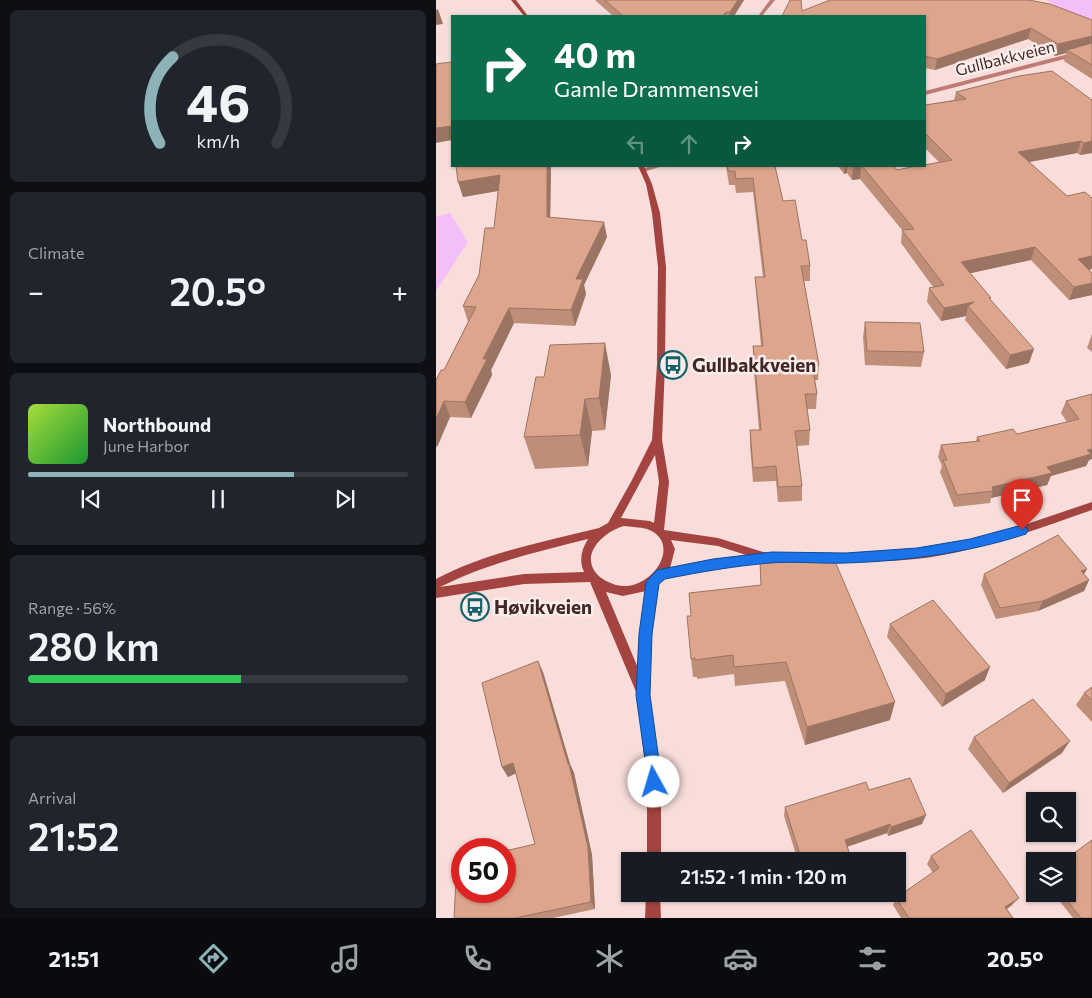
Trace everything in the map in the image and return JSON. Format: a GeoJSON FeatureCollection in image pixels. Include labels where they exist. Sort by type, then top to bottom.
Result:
{"type":"FeatureCollection","features":[{"type":"Feature","properties":{"kind":"main road"},"geometry":{"type":"LineString","coordinates":[[514,0],[525,15]]}},
{"type":"Feature","properties":{"kind":"main road"},"geometry":{"type":"LineString","coordinates":[[642,168],[656,213],[662,267],[661,364],[657,440],[664,482],[662,532],[670,547],[669,561],[657,578],[646,634],[643,695],[654,782],[654,852]]}},
{"type":"Feature","properties":{"kind":"main road"},"geometry":{"type":"LineString","coordinates":[[612,525],[637,481],[657,440]]}},
{"type":"Feature","properties":{"kind":"main road"},"geometry":{"type":"LineString","coordinates":[[436,592],[524,578],[594,580],[609,589],[624,591],[639,588],[657,578],[713,564],[772,558],[846,558],[917,554],[970,544],[1004,535],[1092,506]]}},
{"type":"Feature","properties":{"kind":"main road"},"geometry":{"type":"LineString","coordinates":[[436,584],[456,572],[480,564],[600,532],[612,525],[624,522],[649,524],[662,532],[718,542],[772,558]]}},
{"type":"Feature","properties":{"kind":"main road"},"geometry":{"type":"LineString","coordinates":[[600,532],[591,542],[586,554],[586,566],[594,580],[643,695]]}},
{"type":"Feature","properties":{"kind":"main road"},"geometry":{"type":"LineString","coordinates":[[653,918],[654,902]]}},
{"type":"Feature","properties":{"kind":"street"},"geometry":{"type":"LineString","coordinates":[[761,15],[774,0]]}},
{"type":"Feature","properties":{"kind":"street","name":"Gullbakkveien"},"geometry":{"type":"LineString","coordinates":[[926,92],[1092,50]]}},
{"type":"Feature","properties":{"kind":"shaded area"},"geometry":{"type":"Polygon","coordinates":[[[1046,0],[1092,0],[1092,26],[1046,0]]]}},
{"type":"Feature","properties":{"kind":"shaded area"},"geometry":{"type":"Polygon","coordinates":[[[450,213],[468,242],[436,291],[436,217],[450,213]]]}},
{"type":"Feature","properties":{"kind":"building"},"geometry":{"type":"Polygon","coordinates":[[[605,0],[738,0],[730,12],[726,12],[724,15],[622,15],[605,0]]]}},
{"type":"Feature","properties":{"kind":"building"},"geometry":{"type":"Polygon","coordinates":[[[790,0],[801,0],[802,11],[830,0],[1029,0],[1050,4],[1092,20],[1092,36],[1058,44],[1031,28],[937,59],[926,56],[926,15],[782,15],[790,0]]]}},
{"type":"Feature","properties":{"kind":"building"},"geometry":{"type":"Polygon","coordinates":[[[1092,43],[1092,65],[1067,50],[1092,43]]]}},
{"type":"Feature","properties":{"kind":"building"},"geometry":{"type":"Polygon","coordinates":[[[451,62],[451,126],[436,128],[436,64],[451,62]]]}},
{"type":"Feature","properties":{"kind":"building"},"geometry":{"type":"Polygon","coordinates":[[[1052,71],[1092,100],[1092,141],[1084,143],[1081,141],[1018,152],[1067,196],[1085,192],[1092,198],[1092,256],[1078,259],[1092,273],[1092,283],[1074,287],[1035,247],[961,262],[991,298],[989,298],[1034,349],[1010,355],[968,306],[974,302],[944,308],[929,288],[944,285],[902,230],[914,229],[863,167],[895,167],[897,170],[911,167],[926,167],[926,165],[952,160],[926,134],[926,105],[966,99],[956,92],[1019,76],[1052,71]]]}},
{"type":"Feature","properties":{"kind":"building"},"geometry":{"type":"Polygon","coordinates":[[[456,167],[547,167],[547,217],[604,222],[576,279],[583,279],[571,310],[509,308],[483,359],[487,359],[465,402],[444,401],[436,419],[436,380],[441,370],[444,370],[476,307],[463,306],[479,275],[485,228],[494,228],[500,175],[458,182],[456,167]]]}},
{"type":"Feature","properties":{"kind":"building"},"geometry":{"type":"Polygon","coordinates":[[[728,167],[775,167],[783,201],[795,200],[802,240],[806,240],[810,266],[801,266],[819,365],[812,365],[817,394],[805,394],[810,430],[795,431],[802,486],[778,487],[776,466],[753,468],[750,430],[761,430],[753,346],[763,346],[755,277],[765,277],[753,178],[736,179],[735,171],[728,171],[728,167]]]}},
{"type":"Feature","properties":{"kind":"building"},"geometry":{"type":"Polygon","coordinates":[[[865,322],[920,323],[924,352],[867,351],[865,322]]]}},
{"type":"Feature","properties":{"kind":"building"},"geometry":{"type":"Polygon","coordinates":[[[605,343],[599,398],[585,399],[580,435],[524,437],[536,377],[544,377],[550,345],[605,343]]]}},
{"type":"Feature","properties":{"kind":"building"},"geometry":{"type":"Polygon","coordinates":[[[1092,394],[1092,449],[1087,450],[1091,454],[1047,467],[1052,473],[992,487],[993,491],[957,495],[943,460],[947,460],[941,445],[980,441],[977,437],[1013,429],[1017,434],[1079,419],[1066,401],[1092,394]]]}},
{"type":"Feature","properties":{"kind":"building"},"geometry":{"type":"Polygon","coordinates":[[[1058,535],[1087,569],[1081,571],[1089,580],[1043,601],[1000,608],[984,574],[1058,535]]]}},
{"type":"Feature","properties":{"kind":"building"},"geometry":{"type":"Polygon","coordinates":[[[834,559],[895,702],[807,727],[786,662],[734,667],[733,655],[691,659],[687,616],[691,616],[689,593],[761,585],[760,561],[834,559]]]}},
{"type":"Feature","properties":{"kind":"building"},"geometry":{"type":"Polygon","coordinates":[[[933,600],[990,667],[946,694],[890,624],[933,600]]]}},
{"type":"Feature","properties":{"kind":"building"},"geometry":{"type":"Polygon","coordinates":[[[538,661],[569,764],[588,847],[591,902],[515,918],[454,918],[455,903],[516,903],[516,848],[535,844],[513,763],[502,767],[482,683],[538,661]]]}},
{"type":"Feature","properties":{"kind":"building"},"geometry":{"type":"Polygon","coordinates":[[[1092,687],[1092,700],[1084,693],[1092,687]]]}},
{"type":"Feature","properties":{"kind":"building"},"geometry":{"type":"Polygon","coordinates":[[[1033,699],[1070,741],[1009,783],[974,737],[1033,699]]]}},
{"type":"Feature","properties":{"kind":"building"},"geometry":{"type":"Polygon","coordinates":[[[910,778],[926,815],[891,827],[890,824],[845,840],[849,852],[799,852],[785,807],[866,782],[869,790],[910,778]]]}},
{"type":"Feature","properties":{"kind":"building"},"geometry":{"type":"Polygon","coordinates":[[[971,830],[1019,898],[1005,907],[1013,918],[909,918],[899,902],[906,902],[906,891],[939,868],[931,856],[971,830]]]}},
{"type":"Feature","properties":{"kind":"building"},"geometry":{"type":"Polygon","coordinates":[[[1092,840],[1092,918],[1081,918],[1068,902],[1076,902],[1075,852],[1092,840]]]}},
{"type":"Feature","properties":{"kind":"place","name":"Gullbakkveien"},"geometry":{"type":"Point","coordinates":[673,365]}},
{"type":"Feature","properties":{"kind":"place","name":"Høvikveien"},"geometry":{"type":"Point","coordinates":[475,607]}},
{"type":"Feature","properties":{"kind":"route"},"geometry":{"type":"LineString","coordinates":[[654,782],[643,695],[646,634],[653,582],[661,574],[713,564],[772,558],[846,558],[917,554],[970,544],[1022,530]]}}]}
